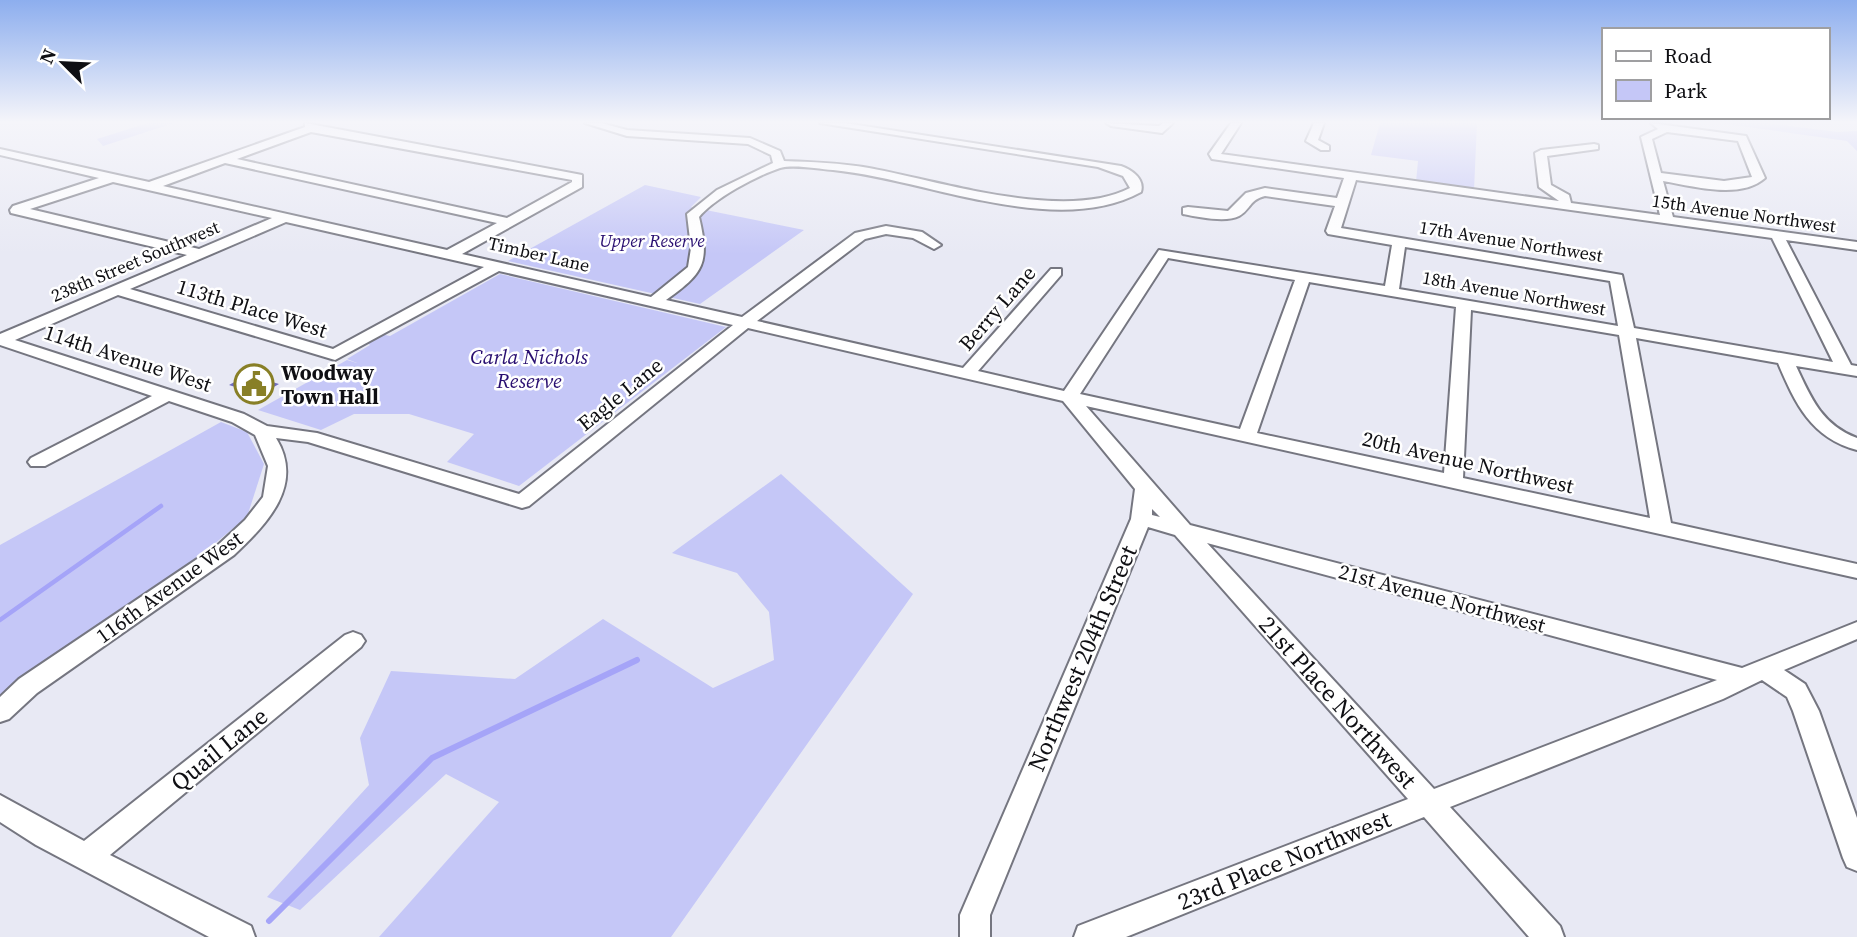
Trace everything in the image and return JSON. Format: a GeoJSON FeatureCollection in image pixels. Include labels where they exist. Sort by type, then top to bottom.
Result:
{"type":"FeatureCollection","features":[{"type":"Feature","properties":{"kind":"street","name":"Timber Lane"},"geometry":{"type":"LineString","coordinates":[[67,167],[969,371],[1069,397]]}},
{"type":"Feature","properties":{"kind":"street"},"geometry":{"type":"LineString","coordinates":[[150,186],[201,167]]}},
{"type":"Feature","properties":{"kind":"street"},"geometry":{"type":"LineString","coordinates":[[257,167],[509,222]]}},
{"type":"Feature","properties":{"kind":"street"},"geometry":{"type":"LineString","coordinates":[[450,254],[578,184],[578,178],[520,167]]}},
{"type":"Feature","properties":{"kind":"street"},"geometry":{"type":"LineString","coordinates":[[656,300],[695,268],[700,250],[692,217],[702,203],[721,190],[761,176],[775,167]]}},
{"type":"Feature","properties":{"kind":"street"},"geometry":{"type":"LineString","coordinates":[[817,167],[863,170],[981,195],[1079,206],[1112,203],[1128,198],[1137,189],[1135,181],[1126,173],[1106,167]]}},
{"type":"Feature","properties":{"kind":"street","name":"15th Avenue Northwest"},"geometry":{"type":"LineString","coordinates":[[1286,167],[1857,246]]}},
{"type":"Feature","properties":{"kind":"street"},"geometry":{"type":"LineString","coordinates":[[1543,167],[1545,187],[1565,198],[1565,206]]}},
{"type":"Feature","properties":{"kind":"street"},"geometry":{"type":"LineString","coordinates":[[1654,167],[1668,220]]}},
{"type":"Feature","properties":{"kind":"street"},"geometry":{"type":"LineString","coordinates":[[1657,176],[1742,184],[1759,178],[1754,167]]}},
{"type":"Feature","properties":{"kind":"street"},"geometry":{"type":"LineString","coordinates":[[1351,176],[1333,231],[1399,242],[1391,292]]}},
{"type":"Feature","properties":{"kind":"street"},"geometry":{"type":"LineString","coordinates":[[113,177],[16,210],[201,254]]}},
{"type":"Feature","properties":{"kind":"street"},"geometry":{"type":"LineString","coordinates":[[1188,211],[1230,215],[1237,212],[1250,196],[1265,192],[1343,203]]}},
{"type":"Feature","properties":{"kind":"street","name":"238th Street Southwest"},"geometry":{"type":"LineString","coordinates":[[0,340],[286,217]]}},
{"type":"Feature","properties":{"kind":"street"},"geometry":{"type":"LineString","coordinates":[[747,321],[860,236],[886,230],[917,235],[934,245]]}},
{"type":"Feature","properties":{"kind":"street"},"geometry":{"type":"LineString","coordinates":[[1777,235],[1851,370]]}},
{"type":"Feature","properties":{"kind":"street","name":"17th Avenue Northwest"},"geometry":{"type":"LineString","coordinates":[[1399,242],[1617,278]]}},
{"type":"Feature","properties":{"kind":"street","name":"18th Avenue Northwest"},"geometry":{"type":"LineString","coordinates":[[1069,397],[1164,253],[1851,370]]}},
{"type":"Feature","properties":{"kind":"street"},"geometry":{"type":"LineString","coordinates":[[335,355],[499,265]]}},
{"type":"Feature","properties":{"kind":"street","name":"Berry Lane"},"geometry":{"type":"LineString","coordinates":[[969,371],[1056,272]]}},
{"type":"Feature","properties":{"kind":"street"},"geometry":{"type":"LineString","coordinates":[[1247,436],[1303,277]]}},
{"type":"Feature","properties":{"kind":"street"},"geometry":{"type":"LineString","coordinates":[[1617,278],[1662,528]]}},
{"type":"Feature","properties":{"kind":"street","name":"113th Place West"},"geometry":{"type":"LineString","coordinates":[[117,290],[335,355]]}},
{"type":"Feature","properties":{"kind":"street"},"geometry":{"type":"LineString","coordinates":[[1453,482],[1464,304]]}},
{"type":"Feature","properties":{"kind":"street","name":"Eagle Lane"},"geometry":{"type":"LineString","coordinates":[[522,502],[747,321]]}},
{"type":"Feature","properties":{"kind":"street","name":"114th Avenue West"},"geometry":{"type":"LineString","coordinates":[[0,340],[237,418],[262,431],[310,437],[522,502]]}},
{"type":"Feature","properties":{"kind":"street"},"geometry":{"type":"LineString","coordinates":[[1785,359],[1811,417],[1830,433],[1857,444]]}},
{"type":"Feature","properties":{"kind":"street"},"geometry":{"type":"LineString","coordinates":[[38,462],[167,395]]}},
{"type":"Feature","properties":{"kind":"street"},"geometry":{"type":"LineString","coordinates":[[1069,397],[1145,488]]}},
{"type":"Feature","properties":{"kind":"street","name":"20th Avenue Northwest"},"geometry":{"type":"LineString","coordinates":[[1069,397],[1857,571]]}},
{"type":"Feature","properties":{"kind":"street","name":"116th Avenue West"},"geometry":{"type":"LineString","coordinates":[[0,712],[28,686],[226,550],[252,527],[268,507],[278,486],[279,461],[262,431]]}},
{"type":"Feature","properties":{"kind":"street","name":"Northwest 204th Street"},"geometry":{"type":"LineString","coordinates":[[975,937],[975,915],[1141,519],[1145,488]]}},
{"type":"Feature","properties":{"kind":"street","name":"21st Place Northwest"},"geometry":{"type":"LineString","coordinates":[[1145,488],[1429,803],[1714,692],[1753,672],[1857,631]]}},
{"type":"Feature","properties":{"kind":"street","name":"21st Avenue Northwest"},"geometry":{"type":"LineString","coordinates":[[1141,519],[1753,672]]}},
{"type":"Feature","properties":{"kind":"street","name":"Quail Lane"},"geometry":{"type":"LineString","coordinates":[[86,857],[353,640]]}},
{"type":"Feature","properties":{"kind":"street"},"geometry":{"type":"LineString","coordinates":[[1753,672],[1796,691],[1806,711],[1857,858]]}},
{"type":"Feature","properties":{"kind":"street"},"geometry":{"type":"LineString","coordinates":[[1429,803],[1549,937]]}},
{"type":"Feature","properties":{"kind":"street","name":"23rd Place Northwest"},"geometry":{"type":"LineString","coordinates":[[1089,937],[1429,803]]}},
{"type":"Feature","properties":{"kind":"street"},"geometry":{"type":"LineString","coordinates":[[0,807],[86,857],[240,937]]}},
{"type":"Feature","properties":{"kind":"green space"},"geometry":{"type":"Polygon","coordinates":[[[1417,167],[1475,167],[1474,190],[1416,182],[1417,167]]]}},
{"type":"Feature","properties":{"kind":"green space","name":"Upper Reserve"},"geometry":{"type":"Polygon","coordinates":[[[645,185],[701,197],[691,207],[804,230],[700,304],[508,261],[645,185]]]}},
{"type":"Feature","properties":{"kind":"green space","name":"Carla Nichols Reserve"},"geometry":{"type":"Polygon","coordinates":[[[500,274],[726,327],[519,486],[447,462],[474,434],[409,414],[354,414],[321,430],[258,410],[347,360],[357,363],[347,359],[370,345],[367,342],[380,334],[390,336],[500,274]]]}},
{"type":"Feature","properties":{"kind":"green space"},"geometry":{"type":"Polygon","coordinates":[[[221,422],[247,432],[264,464],[247,517],[174,577],[0,695],[0,545],[221,422]]]}},
{"type":"Feature","properties":{"kind":"green space"},"geometry":{"type":"Polygon","coordinates":[[[781,474],[913,594],[671,937],[379,937],[499,802],[446,774],[300,910],[267,897],[369,785],[360,738],[391,671],[515,679],[603,619],[713,688],[774,660],[769,612],[737,573],[672,553],[781,474]]]}},
{"type":"Feature","properties":{"kind":"building","name":"Woodway Town Hall"},"geometry":{"type":"Polygon","coordinates":[[[249,374],[279,384],[260,395],[229,385],[249,374]]]}},
{"type":"Feature","properties":{"kind":"waterway"},"geometry":{"type":"LineString","coordinates":[[0,620],[161,506]]}},
{"type":"Feature","properties":{"kind":"waterway"},"geometry":{"type":"LineString","coordinates":[[269,921],[432,758],[637,660]]}},
{"type":"Feature","properties":{"kind":"place","name":"Woodway Town Hall"},"geometry":{"type":"Point","coordinates":[254,384]}}]}
